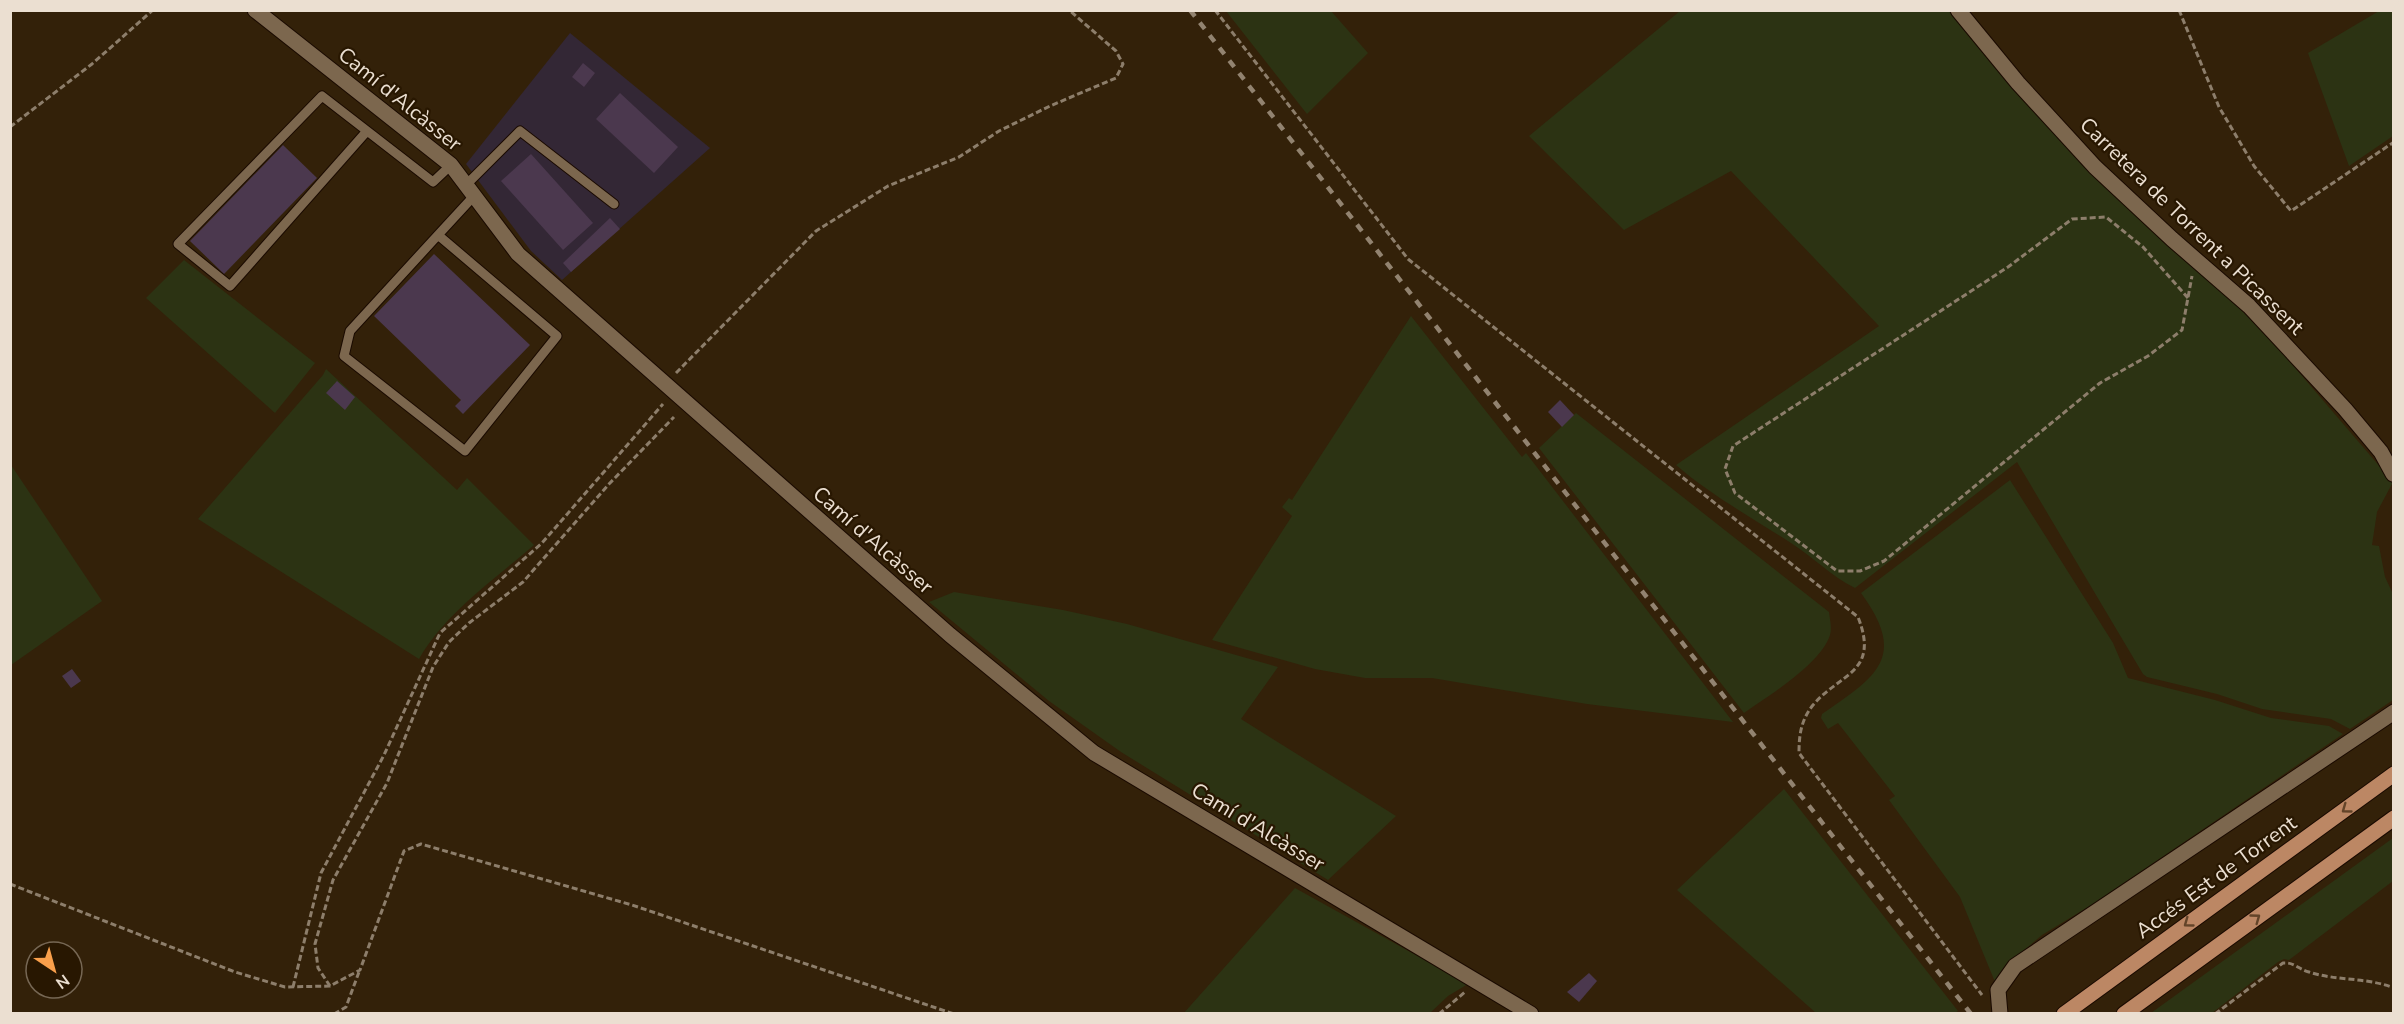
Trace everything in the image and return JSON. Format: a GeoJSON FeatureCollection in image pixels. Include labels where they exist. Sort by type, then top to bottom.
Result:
{"type":"FeatureCollection","features":[{"type":"Feature","properties":{"kind":"main road","name":"Accés Est de Torrent"},"geometry":{"type":"LineString","coordinates":[[2064,1014],[2394,774]]}},
{"type":"Feature","properties":{"kind":"main road"},"geometry":{"type":"LineString","coordinates":[[2124,1014],[2394,818]]}},
{"type":"Feature","properties":{"kind":"street","name":"Camí d'Alcàsser"},"geometry":{"type":"LineString","coordinates":[[255,10],[451,165],[518,254],[950,635],[1094,753],[1531,1014]]}},
{"type":"Feature","properties":{"kind":"street","name":"Carretera de Torrent a Picassent"},"geometry":{"type":"LineString","coordinates":[[1958,10],[2018,83],[2094,167],[2249,306],[2345,408],[2381,452],[2394,474]]}},
{"type":"Feature","properties":{"kind":"street"},"geometry":{"type":"LineString","coordinates":[[1994,1009],[1998,990],[2015,966],[2394,712]]}},
{"type":"Feature","properties":{"kind":"lane"},"geometry":{"type":"LineString","coordinates":[[367,131],[230,286],[178,243],[322,96],[433,182],[451,165]]}},
{"type":"Feature","properties":{"kind":"lane"},"geometry":{"type":"LineString","coordinates":[[438,235],[557,336],[465,451],[344,356],[350,331],[438,235],[469,191],[520,131],[614,204]]}},
{"type":"Feature","properties":{"kind":"path"},"geometry":{"type":"LineString","coordinates":[[10,127],[92,64],[153,10]]}},
{"type":"Feature","properties":{"kind":"path"},"geometry":{"type":"LineString","coordinates":[[293,987],[321,873],[384,755],[440,633],[542,543],[670,387],[816,231],[888,186],[959,157],[999,131],[1116,78],[1123,64],[1116,51],[1069,10]]}},
{"type":"Feature","properties":{"kind":"path"},"geometry":{"type":"LineString","coordinates":[[1215,10],[1408,259],[1858,617],[1865,635],[1863,656],[1851,676],[1814,704],[1809,711],[1799,732],[1799,753],[1994,1009]]}},
{"type":"Feature","properties":{"kind":"path"},"geometry":{"type":"LineString","coordinates":[[2179,10],[2219,107],[2254,166],[2291,211],[2394,141]]}},
{"type":"Feature","properties":{"kind":"path"},"geometry":{"type":"LineString","coordinates":[[2188,298],[2143,247],[2106,217],[2072,219],[2008,267],[1732,446],[1725,469],[1735,493],[1837,571],[1860,571],[1884,561],[2100,383],[2148,356],[2182,330],[2196,260]]}},
{"type":"Feature","properties":{"kind":"path"},"geometry":{"type":"LineString","coordinates":[[330,986],[318,968],[315,944],[333,880],[387,783],[433,667],[448,642],[523,582],[609,483],[674,417]]}},
{"type":"Feature","properties":{"kind":"path"},"geometry":{"type":"LineString","coordinates":[[334,1014],[346,1007],[404,851],[421,844],[632,905],[954,1014]]}},
{"type":"Feature","properties":{"kind":"path"},"geometry":{"type":"LineString","coordinates":[[10,884],[235,972],[293,987],[330,986],[360,970]]}},
{"type":"Feature","properties":{"kind":"path"},"geometry":{"type":"LineString","coordinates":[[2216,1014],[2283,963],[2292,962],[2309,972],[2380,982],[2394,987]]}},
{"type":"Feature","properties":{"kind":"path"},"geometry":{"type":"LineString","coordinates":[[1439,1014],[1478,982]]}},
{"type":"Feature","properties":{"kind":"shaded area"},"geometry":{"type":"Polygon","coordinates":[[[570,33],[710,148],[562,280],[531,251],[466,164],[570,33]]]}},
{"type":"Feature","properties":{"kind":"green space"},"geometry":{"type":"Polygon","coordinates":[[[1226,11],[1331,11],[1368,53],[1307,114],[1226,11]]]}},
{"type":"Feature","properties":{"kind":"green space"},"geometry":{"type":"Polygon","coordinates":[[[1680,11],[1949,11],[2014,89],[2255,321],[2393,482],[2377,512],[2372,545],[2379,546],[2385,577],[2393,594],[2393,700],[2350,729],[2331,719],[2262,709],[2217,694],[2147,677],[2143,674],[2017,462],[1855,588],[1676,465],[1879,326],[1731,171],[1624,230],[1529,136],[1680,11]]]}},
{"type":"Feature","properties":{"kind":"green space"},"geometry":{"type":"Polygon","coordinates":[[[2379,11],[2393,11],[2393,136],[2349,166],[2308,53],[2379,11]]]}},
{"type":"Feature","properties":{"kind":"green space"},"geometry":{"type":"Polygon","coordinates":[[[184,260],[315,363],[275,413],[146,298],[184,260]]]}},
{"type":"Feature","properties":{"kind":"green space"},"geometry":{"type":"Polygon","coordinates":[[[1411,316],[1522,457],[1526,453],[1733,722],[1587,704],[1432,678],[1365,678],[1315,669],[1212,640],[1292,516],[1282,507],[1289,498],[1292,500],[1411,316]]]}},
{"type":"Feature","properties":{"kind":"green space"},"geometry":{"type":"Polygon","coordinates":[[[326,369],[457,490],[467,478],[534,545],[457,612],[430,642],[419,659],[198,519],[326,369]]]}},
{"type":"Feature","properties":{"kind":"green space"},"geometry":{"type":"Polygon","coordinates":[[[1576,413],[1829,612],[1830,635],[1816,657],[1793,678],[1744,713],[1539,448],[1576,413]]]}},
{"type":"Feature","properties":{"kind":"green space"},"geometry":{"type":"Polygon","coordinates":[[[11,465],[102,601],[10,665],[11,465]]]}},
{"type":"Feature","properties":{"kind":"green space"},"geometry":{"type":"Polygon","coordinates":[[[2010,480],[2113,643],[2128,678],[2215,700],[2271,718],[2329,726],[2343,734],[2093,904],[2042,935],[2021,953],[1995,982],[1960,897],[1889,800],[1895,796],[1838,723],[1828,729],[1821,718],[1822,714],[1871,676],[1880,663],[1884,649],[1882,634],[1875,615],[1861,593],[2010,480]]]}},
{"type":"Feature","properties":{"kind":"green space"},"geometry":{"type":"Polygon","coordinates":[[[954,592],[1063,610],[1127,624],[1278,667],[1241,719],[1396,816],[1328,880],[1121,752],[1049,701],[929,602],[954,592]]]}},
{"type":"Feature","properties":{"kind":"green space"},"geometry":{"type":"Polygon","coordinates":[[[1784,789],[1958,1011],[1953,1014],[1816,1013],[1677,890],[1784,789]]]}},
{"type":"Feature","properties":{"kind":"green space"},"geometry":{"type":"Polygon","coordinates":[[[2393,838],[2393,881],[2289,960],[2284,959],[2278,962],[2212,1013],[2151,1013],[2393,838]]]}},
{"type":"Feature","properties":{"kind":"green space"},"geometry":{"type":"Polygon","coordinates":[[[1295,888],[1468,984],[1448,996],[1430,1013],[1183,1014],[1295,888]]]}},
{"type":"Feature","properties":{"kind":"building"},"geometry":{"type":"Polygon","coordinates":[[[583,63],[595,73],[584,87],[572,77],[583,63]]]}},
{"type":"Feature","properties":{"kind":"building"},"geometry":{"type":"Polygon","coordinates":[[[620,93],[678,147],[654,173],[596,119],[620,93]]]}},
{"type":"Feature","properties":{"kind":"building"},"geometry":{"type":"Polygon","coordinates":[[[283,145],[317,178],[224,274],[190,241],[283,145]]]}},
{"type":"Feature","properties":{"kind":"building"},"geometry":{"type":"Polygon","coordinates":[[[531,154],[593,223],[563,250],[501,181],[531,154]]]}},
{"type":"Feature","properties":{"kind":"building"},"geometry":{"type":"Polygon","coordinates":[[[610,218],[620,229],[571,272],[563,263],[610,218]]]}},
{"type":"Feature","properties":{"kind":"building"},"geometry":{"type":"Polygon","coordinates":[[[434,254],[530,345],[463,414],[455,406],[461,400],[374,316],[434,254]]]}},
{"type":"Feature","properties":{"kind":"building"},"geometry":{"type":"Polygon","coordinates":[[[337,381],[355,397],[345,410],[326,393],[337,381]]]}},
{"type":"Feature","properties":{"kind":"building"},"geometry":{"type":"Polygon","coordinates":[[[1560,400],[1574,415],[1562,427],[1548,412],[1560,400]]]}},
{"type":"Feature","properties":{"kind":"building"},"geometry":{"type":"Polygon","coordinates":[[[72,669],[81,681],[71,688],[62,676],[72,669]]]}},
{"type":"Feature","properties":{"kind":"building"},"geometry":{"type":"Polygon","coordinates":[[[1589,973],[1597,981],[1579,1002],[1567,992],[1589,973]]]}},
{"type":"Feature","properties":{"kind":"railway"},"geometry":{"type":"LineString","coordinates":[[1190,10],[1971,1014]]}}]}
